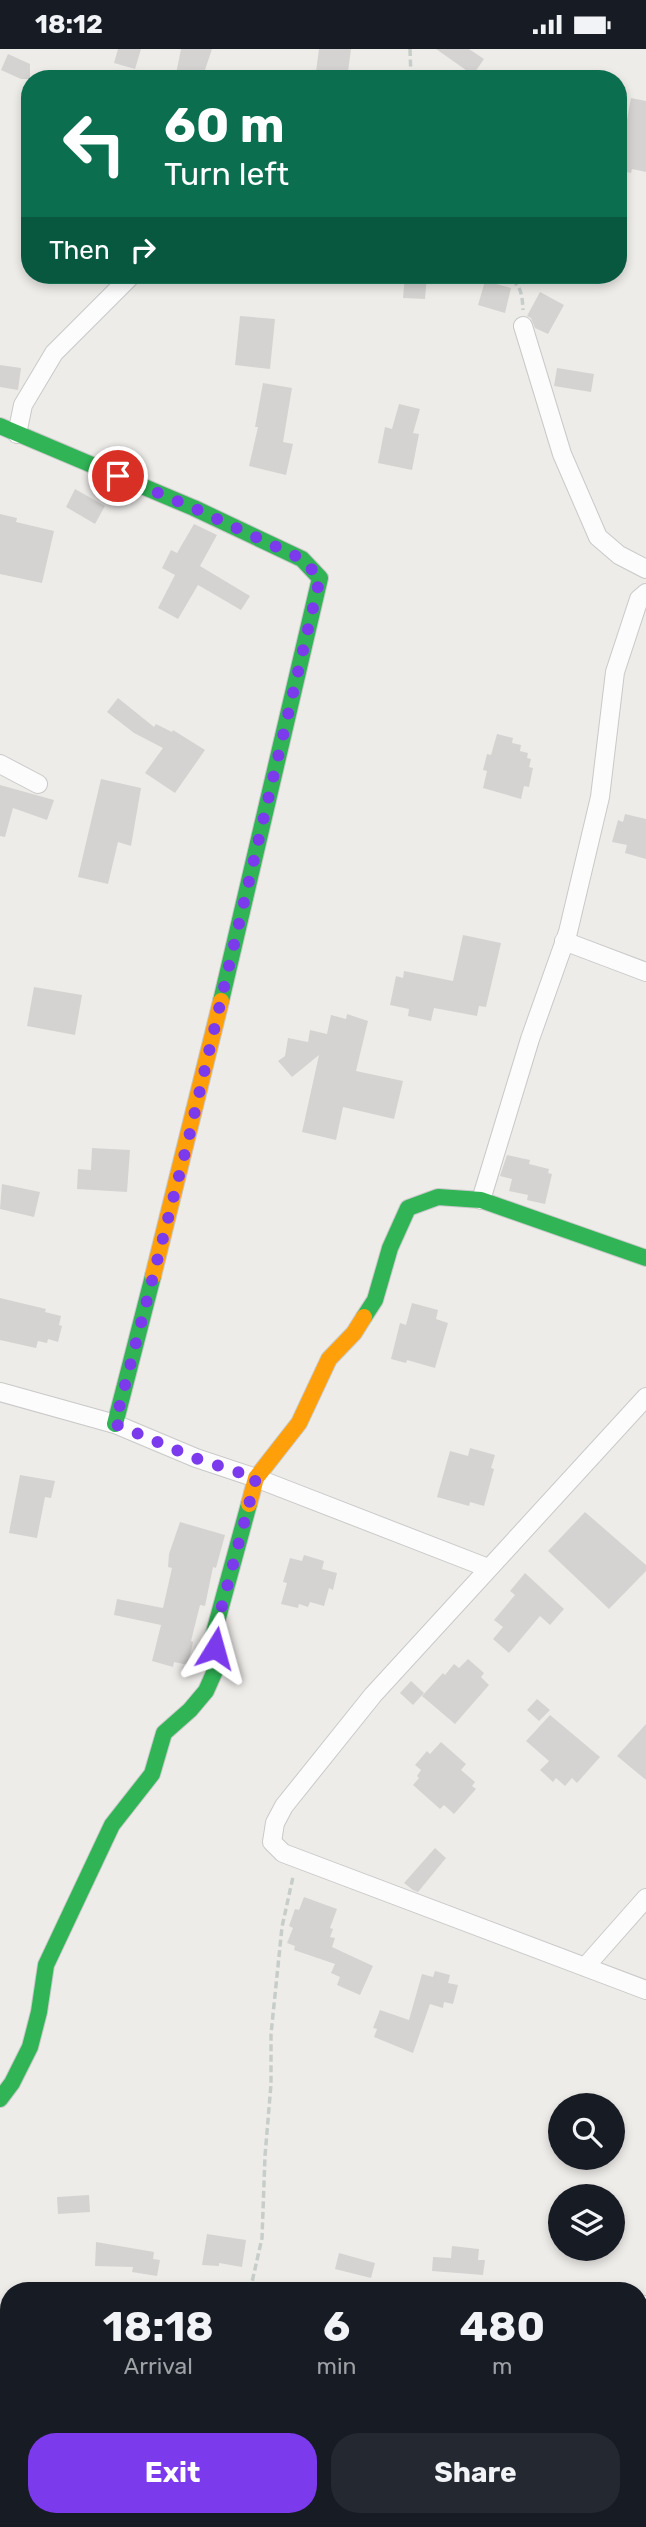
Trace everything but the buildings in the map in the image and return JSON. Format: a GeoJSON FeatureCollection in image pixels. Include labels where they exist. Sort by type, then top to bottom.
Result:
{"type":"FeatureCollection","features":[{"type":"Feature","properties":{"kind":"street"},"geometry":{"type":"LineString","coordinates":[[17,434],[23,405],[54,353],[123,284]]}},
{"type":"Feature","properties":{"kind":"street"},"geometry":{"type":"LineString","coordinates":[[523,326],[562,454],[598,537],[619,555],[646,569]]}},
{"type":"Feature","properties":{"kind":"street"},"geometry":{"type":"LineString","coordinates":[[0,426],[194,508],[302,559],[320,578],[188,1141],[115,1424]]}},
{"type":"Feature","properties":{"kind":"street"},"geometry":{"type":"LineString","coordinates":[[481,1200],[530,1039],[565,941],[600,797],[615,672],[639,599],[646,593]]}},
{"type":"Feature","properties":{"kind":"street"},"geometry":{"type":"LineString","coordinates":[[0,764],[37,784]]}},
{"type":"Feature","properties":{"kind":"street"},"geometry":{"type":"LineString","coordinates":[[565,941],[646,972]]}},
{"type":"Feature","properties":{"kind":"street"},"geometry":{"type":"LineString","coordinates":[[0,2099],[12,2083],[30,2047],[47,1965],[59,1934],[112,1825],[152,1774],[164,1733],[190,1710],[206,1691],[218,1664],[214,1636],[256,1478],[299,1423],[330,1359],[354,1333],[375,1300],[390,1248],[408,1208],[438,1197],[481,1200],[646,1258]]}},
{"type":"Feature","properties":{"kind":"street"},"geometry":{"type":"LineString","coordinates":[[0,1392],[115,1424],[195,1458],[256,1478],[488,1568]]}},
{"type":"Feature","properties":{"kind":"street"},"geometry":{"type":"LineString","coordinates":[[646,1397],[373,1695],[284,1806],[275,1823],[272,1842],[283,1853],[646,1990]]}},
{"type":"Feature","properties":{"kind":"street"},"geometry":{"type":"LineString","coordinates":[[585,1968],[646,1898]]}},
{"type":"Feature","properties":{"kind":"path"},"geometry":{"type":"LineString","coordinates":[[410,49],[411,70]]}},
{"type":"Feature","properties":{"kind":"path"},"geometry":{"type":"LineString","coordinates":[[515,284],[522,291],[523,326]]}},
{"type":"Feature","properties":{"kind":"path"},"geometry":{"type":"LineString","coordinates":[[252,2282],[262,2238],[271,2084],[271,2034],[282,1927],[297,1858]]}},
{"type":"Feature","properties":{"kind":"traffic: fast"},"geometry":{"type":"LineString","coordinates":[[0,426],[194,508],[302,559],[320,578],[221,1001]]}},
{"type":"Feature","properties":{"kind":"traffic: fast"},"geometry":{"type":"LineString","coordinates":[[364,1317],[375,1300],[390,1248],[408,1208],[438,1197],[481,1200],[646,1258]]}},
{"type":"Feature","properties":{"kind":"traffic: fast"},"geometry":{"type":"LineString","coordinates":[[115,1424],[153,1276]]}},
{"type":"Feature","properties":{"kind":"traffic: fast"},"geometry":{"type":"LineString","coordinates":[[0,2099],[12,2083],[30,2047],[39,2012],[46,1965],[112,1825],[152,1774],[164,1733],[190,1710],[206,1691],[218,1664],[213,1636],[249,1504]]}},
{"type":"Feature","properties":{"kind":"traffic: slow"},"geometry":{"type":"LineString","coordinates":[[153,1276],[221,1001]]}},
{"type":"Feature","properties":{"kind":"traffic: slow"},"geometry":{"type":"LineString","coordinates":[[249,1504],[256,1478],[299,1423],[329,1359],[354,1333],[364,1317]]}},
{"type":"Feature","properties":{"kind":"route"},"geometry":{"type":"LineString","coordinates":[[118,476],[302,559],[320,578],[188,1141],[115,1424],[195,1458],[256,1478],[214,1636],[215,1648]]}}]}
